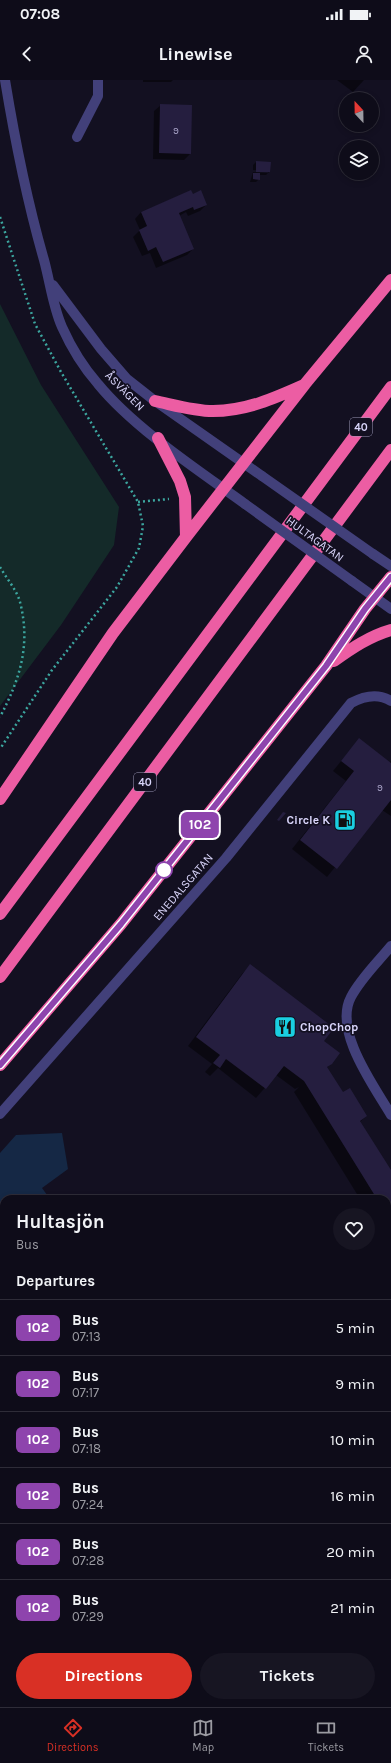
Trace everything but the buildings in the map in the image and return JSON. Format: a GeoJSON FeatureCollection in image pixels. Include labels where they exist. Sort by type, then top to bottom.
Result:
{"type":"FeatureCollection","features":[{"type":"Feature","properties":{"kind":"highway"},"geometry":{"type":"LineString","coordinates":[[0,799],[113,633],[305,384],[391,280]]}},
{"type":"Feature","properties":{"kind":"highway"},"geometry":{"type":"LineString","coordinates":[[155,401],[187,408],[213,411],[237,409],[269,400],[305,384]]}},
{"type":"Feature","properties":{"kind":"highway","name":"40"},"geometry":{"type":"LineString","coordinates":[[0,914],[391,387]]}},
{"type":"Feature","properties":{"kind":"highway"},"geometry":{"type":"LineString","coordinates":[[158,438],[180,481],[185,497],[186,537]]}},
{"type":"Feature","properties":{"kind":"highway","name":"40"},"geometry":{"type":"LineString","coordinates":[[0,977],[391,450]]}},
{"type":"Feature","properties":{"kind":"highway"},"geometry":{"type":"LineString","coordinates":[[0,1065],[121,924],[326,666],[365,609],[391,577]]}},
{"type":"Feature","properties":{"kind":"highway"},"geometry":{"type":"LineString","coordinates":[[326,666],[355,646],[381,633],[391,630]]}},
{"type":"Feature","properties":{"kind":"street","name":"ÅSVÄGEN"},"geometry":{"type":"LineString","coordinates":[[5,80],[16,150],[49,279],[62,326],[76,354],[98,384],[122,409],[224,489]]}},
{"type":"Feature","properties":{"kind":"street"},"geometry":{"type":"LineString","coordinates":[[77,137],[98,96],[98,80]]}},
{"type":"Feature","properties":{"kind":"street","name":"ÅSVÄGEN"},"geometry":{"type":"LineString","coordinates":[[49,279],[101,350],[127,378],[155,401],[244,463]]}},
{"type":"Feature","properties":{"kind":"street","name":"HULTAGATAN"},"geometry":{"type":"LineString","coordinates":[[244,463],[391,566]]}},
{"type":"Feature","properties":{"kind":"street","name":"HULTAGATAN"},"geometry":{"type":"LineString","coordinates":[[224,489],[391,609]]}},
{"type":"Feature","properties":{"kind":"street","name":"ENEDALSGATAN"},"geometry":{"type":"LineString","coordinates":[[0,1114],[226,858],[351,703],[360,698],[375,696],[391,701]]}},
{"type":"Feature","properties":{"kind":"street"},"geometry":{"type":"LineString","coordinates":[[391,946],[351,998],[347,1015],[348,1029],[355,1051],[391,1115]]}},
{"type":"Feature","properties":{"kind":"path"},"geometry":{"type":"LineString","coordinates":[[0,749],[52,670],[117,587],[140,548],[142,526],[138,502]]}},
{"type":"Feature","properties":{"kind":"path"},"geometry":{"type":"LineString","coordinates":[[0,567],[19,601],[25,640],[17,679],[0,717]]}},
{"type":"Feature","properties":{"kind":"green space"},"geometry":{"type":"Polygon","coordinates":[[[0,304],[41,385],[119,507],[114,545],[61,625],[0,706],[0,304]]]}},
{"type":"Feature","properties":{"kind":"water"},"geometry":{"type":"Polygon","coordinates":[[[62,1133],[68,1169],[42,1188],[47,1195],[0,1195],[0,1153],[16,1135],[62,1133]]]}},
{"type":"Feature","properties":{"kind":"bus line","name":"102"},"geometry":{"type":"LineString","coordinates":[[0,1065],[121,924],[326,666],[365,609],[391,577]]}},
{"type":"Feature","properties":{"kind":"place","name":"Circle K"},"geometry":{"type":"Point","coordinates":[345,820]}},
{"type":"Feature","properties":{"kind":"place","name":"ChopChop"},"geometry":{"type":"Point","coordinates":[285,1027]}}]}
